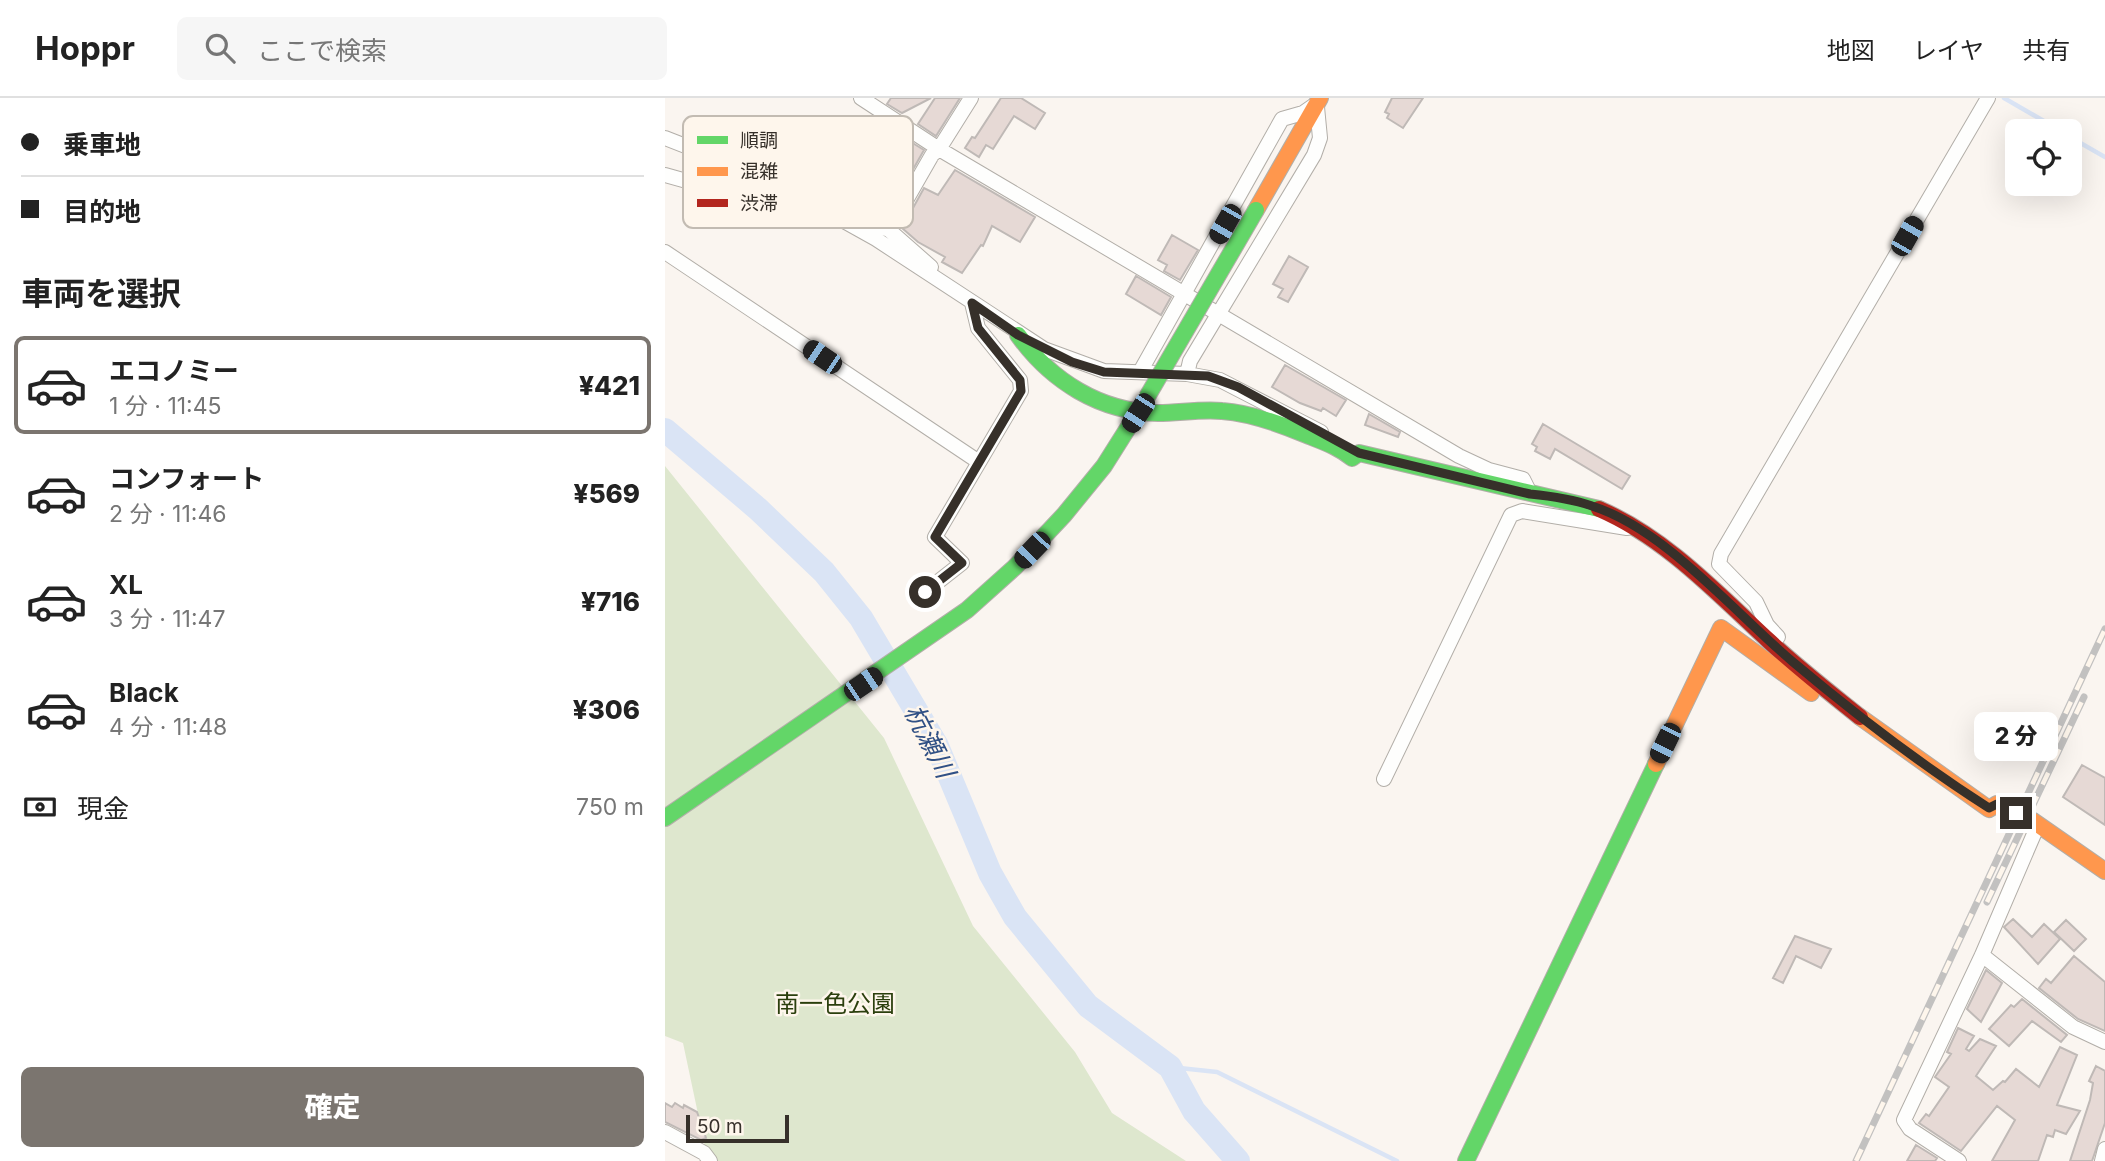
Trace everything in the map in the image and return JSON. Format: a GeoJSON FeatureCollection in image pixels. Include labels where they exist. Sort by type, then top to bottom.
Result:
{"type":"FeatureCollection","features":[{"type":"Feature","properties":{"kind":"street"},"geometry":{"type":"LineString","coordinates":[[861,98],[889,116]]}},
{"type":"Feature","properties":{"kind":"street"},"geometry":{"type":"LineString","coordinates":[[913,188],[971,98]]}},
{"type":"Feature","properties":{"kind":"street"},"geometry":{"type":"LineString","coordinates":[[1790,660],[1786,645],[1767,625],[1756,603],[1720,564],[1721,554],[1987,98]]}},
{"type":"Feature","properties":{"kind":"street"},"geometry":{"type":"LineString","coordinates":[[665,818],[967,610],[1015,567],[1064,515],[1104,466],[1134,419],[1318,101]]}},
{"type":"Feature","properties":{"kind":"street"},"geometry":{"type":"LineString","coordinates":[[1139,372],[1282,118],[1303,113],[1318,101]]}},
{"type":"Feature","properties":{"kind":"street"},"geometry":{"type":"LineString","coordinates":[[1187,373],[1190,362],[1219,312],[1314,155],[1320,138],[1318,101]]}},
{"type":"Feature","properties":{"kind":"street"},"geometry":{"type":"LineString","coordinates":[[913,132],[1459,456],[1489,470],[1523,479],[1530,494]]}},
{"type":"Feature","properties":{"kind":"street"},"geometry":{"type":"LineString","coordinates":[[665,138],[683,145]]}},
{"type":"Feature","properties":{"kind":"street"},"geometry":{"type":"LineString","coordinates":[[665,175],[683,180]]}},
{"type":"Feature","properties":{"kind":"street"},"geometry":{"type":"LineString","coordinates":[[853,228],[945,284],[1018,335],[1083,365],[1104,372],[1187,373],[1208,376],[1238,387],[1359,453],[1530,494],[1594,506],[1670,551],[1790,660],[1850,710],[1939,776],[1989,808],[1997,804],[2033,821],[2037,827],[2105,871]]}},
{"type":"Feature","properties":{"kind":"street"},"geometry":{"type":"LineString","coordinates":[[884,228],[941,276],[945,284]]}},
{"type":"Feature","properties":{"kind":"street"},"geometry":{"type":"LineString","coordinates":[[665,253],[979,462]]}},
{"type":"Feature","properties":{"kind":"street"},"geometry":{"type":"LineString","coordinates":[[925,592],[962,563],[935,537],[1021,391],[1020,380],[978,328],[972,303]]}},
{"type":"Feature","properties":{"kind":"street"},"geometry":{"type":"LineString","coordinates":[[1018,335],[1033,353],[1081,393],[1134,419],[1182,410],[1233,412],[1297,431],[1352,458],[1359,453]]}},
{"type":"Feature","properties":{"kind":"street"},"geometry":{"type":"LineString","coordinates":[[1384,779],[1511,515],[1522,511],[1615,527],[1631,526]]}},
{"type":"Feature","properties":{"kind":"street"},"geometry":{"type":"LineString","coordinates":[[1467,1161],[1721,628],[1830,707],[1850,710]]}},
{"type":"Feature","properties":{"kind":"street"},"geometry":{"type":"LineString","coordinates":[[1959,1161],[1910,1129],[1904,1120],[1982,955],[2037,827]]}},
{"type":"Feature","properties":{"kind":"street"},"geometry":{"type":"LineString","coordinates":[[1982,955],[2073,1027],[2105,1042]]}},
{"type":"Feature","properties":{"kind":"street"},"geometry":{"type":"LineString","coordinates":[[665,1132],[704,1153],[710,1161]]}},
{"type":"Feature","properties":{"kind":"street"},"geometry":{"type":"LineString","coordinates":[[2102,1161],[2105,1149]]}},
{"type":"Feature","properties":{"kind":"green space","name":"南一色公園"},"geometry":{"type":"Polygon","coordinates":[[[665,466],[884,738],[973,926],[1075,1052],[1112,1113],[1186,1161],[708,1161],[683,1043],[665,1036],[665,466]]]}},
{"type":"Feature","properties":{"kind":"building"},"geometry":{"type":"Polygon","coordinates":[[[891,98],[931,98],[902,113],[887,104],[891,98]]]}},
{"type":"Feature","properties":{"kind":"building"},"geometry":{"type":"Polygon","coordinates":[[[935,98],[960,98],[936,136],[918,124],[935,98]]]}},
{"type":"Feature","properties":{"kind":"building"},"geometry":{"type":"Polygon","coordinates":[[[1001,98],[1021,98],[1045,113],[1035,129],[1014,116],[993,149],[986,145],[979,157],[965,148],[972,137],[975,138],[1001,98]]]}},
{"type":"Feature","properties":{"kind":"building"},"geometry":{"type":"Polygon","coordinates":[[[1392,98],[1423,98],[1403,128],[1387,118],[1389,114],[1385,112],[1392,98]]]}},
{"type":"Feature","properties":{"kind":"building"},"geometry":{"type":"Polygon","coordinates":[[[913,143],[924,150],[913,169],[913,143]]]}},
{"type":"Feature","properties":{"kind":"building"},"geometry":{"type":"Polygon","coordinates":[[[955,170],[1035,217],[1020,242],[992,226],[983,246],[981,245],[962,273],[942,262],[945,257],[918,242],[902,228],[913,228],[913,208],[924,188],[938,195],[955,170]]]}},
{"type":"Feature","properties":{"kind":"building"},"geometry":{"type":"Polygon","coordinates":[[[1172,235],[1198,250],[1180,280],[1164,271],[1167,265],[1158,260],[1172,235]]]}},
{"type":"Feature","properties":{"kind":"building"},"geometry":{"type":"Polygon","coordinates":[[[1289,256],[1308,267],[1288,302],[1278,297],[1283,289],[1273,284],[1289,256]]]}},
{"type":"Feature","properties":{"kind":"building"},"geometry":{"type":"Polygon","coordinates":[[[1136,276],[1171,297],[1161,315],[1126,294],[1136,276]]]}},
{"type":"Feature","properties":{"kind":"building"},"geometry":{"type":"Polygon","coordinates":[[[1285,365],[1346,400],[1336,416],[1323,408],[1321,411],[1300,403],[1272,387],[1285,365]]]}},
{"type":"Feature","properties":{"kind":"building"},"geometry":{"type":"Polygon","coordinates":[[[1369,414],[1400,432],[1398,437],[1365,425],[1369,414]]]}},
{"type":"Feature","properties":{"kind":"building"},"geometry":{"type":"Polygon","coordinates":[[[1543,424],[1630,476],[1622,489],[1555,449],[1550,459],[1535,451],[1537,447],[1532,444],[1543,424]]]}},
{"type":"Feature","properties":{"kind":"building"},"geometry":{"type":"Polygon","coordinates":[[[2082,765],[2105,778],[2105,825],[2063,797],[2082,765]]]}},
{"type":"Feature","properties":{"kind":"building"},"geometry":{"type":"Polygon","coordinates":[[[2013,919],[2032,937],[2044,924],[2060,939],[2038,964],[2004,927],[2013,919]]]}},
{"type":"Feature","properties":{"kind":"building"},"geometry":{"type":"Polygon","coordinates":[[[2066,920],[2086,939],[2074,951],[2054,932],[2066,920]]]}},
{"type":"Feature","properties":{"kind":"building"},"geometry":{"type":"Polygon","coordinates":[[[1795,936],[1831,949],[1821,968],[1796,956],[1783,983],[1773,978],[1795,936]]]}},
{"type":"Feature","properties":{"kind":"building"},"geometry":{"type":"Polygon","coordinates":[[[2074,956],[2105,982],[2105,1031],[2078,1019],[2039,988],[2046,979],[2051,983],[2074,956]]]}},
{"type":"Feature","properties":{"kind":"building"},"geometry":{"type":"Polygon","coordinates":[[[1986,970],[2002,983],[1981,1022],[1967,1009],[1986,970]]]}},
{"type":"Feature","properties":{"kind":"building"},"geometry":{"type":"Polygon","coordinates":[[[2022,999],[2067,1035],[2061,1042],[2032,1021],[2009,1046],[1989,1029],[2011,1005],[2014,1007],[2022,999]]]}},
{"type":"Feature","properties":{"kind":"building"},"geometry":{"type":"Polygon","coordinates":[[[1958,1028],[1974,1036],[1966,1049],[1969,1051],[1980,1039],[1996,1046],[1976,1076],[1993,1090],[2005,1082],[2016,1069],[2039,1087],[2060,1047],[2077,1055],[2057,1105],[2080,1111],[2066,1134],[2055,1130],[2053,1137],[2047,1135],[2038,1161],[1992,1161],[2015,1120],[1997,1106],[1961,1151],[1919,1123],[1926,1114],[1929,1116],[1949,1087],[1935,1077],[1951,1054],[1947,1052],[1958,1028]]]}},
{"type":"Feature","properties":{"kind":"building"},"geometry":{"type":"Polygon","coordinates":[[[2096,1066],[2105,1071],[2105,1123],[2092,1161],[2070,1161],[2090,1100],[2093,1083],[2089,1081],[2096,1066]]]}},
{"type":"Feature","properties":{"kind":"building"},"geometry":{"type":"Polygon","coordinates":[[[665,1103],[672,1107],[675,1103],[683,1108],[684,1105],[697,1112],[706,1138],[701,1140],[665,1122],[665,1103]]]}},
{"type":"Feature","properties":{"kind":"building"},"geometry":{"type":"Polygon","coordinates":[[[1916,1145],[1937,1158],[1935,1161],[1907,1161],[1916,1145]]]}},
{"type":"Feature","properties":{"kind":"waterway"},"geometry":{"type":"LineString","coordinates":[[2004,98],[2040,119]]}},
{"type":"Feature","properties":{"kind":"waterway"},"geometry":{"type":"LineString","coordinates":[[2082,144],[2105,157]]}},
{"type":"Feature","properties":{"kind":"waterway","name":"杭瀬川"},"geometry":{"type":"LineString","coordinates":[[665,430],[758,509],[824,572],[861,618],[937,746],[990,873],[1015,917],[1088,1006],[1170,1067],[1194,1111],[1238,1161]]}},
{"type":"Feature","properties":{"kind":"waterway","name":"杭瀬川"},"geometry":{"type":"LineString","coordinates":[[1170,1067],[1217,1072],[1397,1161]]}},
{"type":"Feature","properties":{"kind":"railway"},"geometry":{"type":"LineString","coordinates":[[1856,1161],[2105,629]]}},
{"type":"Feature","properties":{"kind":"railway"},"geometry":{"type":"LineString","coordinates":[[1987,902],[2084,697]]}},
{"type":"Feature","properties":{"kind":"traffic: fast"},"geometry":{"type":"LineString","coordinates":[[1147,397],[1256,210]]}},
{"type":"Feature","properties":{"kind":"traffic: fast"},"geometry":{"type":"LineString","coordinates":[[1018,335],[1031,352],[1062,380],[1079,391],[1116,407],[1158,413],[1214,411],[1243,414],[1274,422],[1341,450],[1352,458],[1359,453],[1599,509]]}},
{"type":"Feature","properties":{"kind":"traffic: fast"},"geometry":{"type":"LineString","coordinates":[[665,818],[967,610],[1015,567],[1064,515],[1104,466],[1145,401]]}},
{"type":"Feature","properties":{"kind":"traffic: fast"},"geometry":{"type":"LineString","coordinates":[[1466,1161],[1656,764]]}},
{"type":"Feature","properties":{"kind":"traffic: slow"},"geometry":{"type":"LineString","coordinates":[[1256,210],[1320,98]]}},
{"type":"Feature","properties":{"kind":"traffic: slow"},"geometry":{"type":"LineString","coordinates":[[1656,764],[1721,628],[1811,693]]}},
{"type":"Feature","properties":{"kind":"traffic: slow"},"geometry":{"type":"LineString","coordinates":[[1860,717],[1989,809],[1997,804],[2033,821],[2105,871]]}},
{"type":"Feature","properties":{"kind":"traffic: jam"},"geometry":{"type":"LineString","coordinates":[[1599,509],[1647,535],[1669,551],[1791,661],[1860,717]]}},
{"type":"Feature","properties":{"kind":"route"},"geometry":{"type":"LineString","coordinates":[[925,592],[962,563],[935,537],[1021,391],[1020,380],[978,328],[972,303],[1018,335],[1072,362],[1104,372],[1187,373],[1208,376],[1238,387],[1359,453],[1530,494],[1558,497],[1594,506],[1613,515],[1670,551],[1790,660],[1850,710],[1939,776],[1989,808],[1997,804],[2016,813]]}}]}
